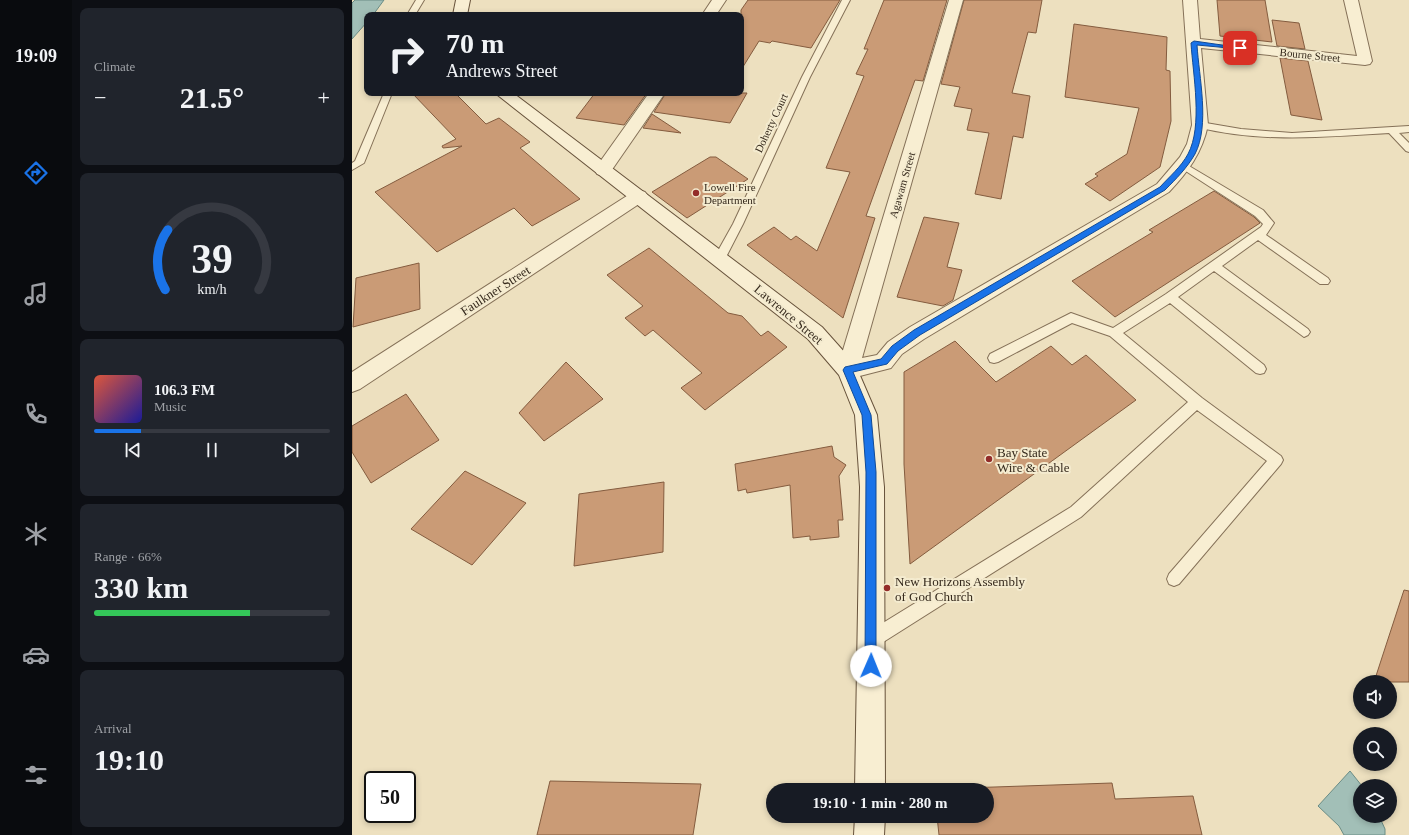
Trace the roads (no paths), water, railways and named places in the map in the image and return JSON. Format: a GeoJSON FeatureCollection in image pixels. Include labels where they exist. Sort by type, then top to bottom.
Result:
{"type":"FeatureCollection","features":[{"type":"Feature","properties":{"kind":"street"},"geometry":{"type":"LineString","coordinates":[[459,12],[463,0]]}},
{"type":"Feature","properties":{"kind":"street"},"geometry":{"type":"LineString","coordinates":[[711,12],[718,0]]}},
{"type":"Feature","properties":{"kind":"street","name":"Agawam Street"},"geometry":{"type":"LineString","coordinates":[[848,370],[956,0]]}},
{"type":"Feature","properties":{"kind":"street"},"geometry":{"type":"LineString","coordinates":[[848,370],[884,362],[895,348],[917,333],[1162,188],[1184,166],[1197,141],[1200,125],[1190,0]]}},
{"type":"Feature","properties":{"kind":"street","name":"Bourne Street"},"geometry":{"type":"LineString","coordinates":[[1194,43],[1365,61],[1351,0]]}},
{"type":"Feature","properties":{"kind":"street","name":"Lawrence Street"},"geometry":{"type":"LineString","coordinates":[[507,96],[815,332],[848,370],[866,415],[872,487],[870,783]]}},
{"type":"Feature","properties":{"kind":"street"},"geometry":{"type":"LineString","coordinates":[[603,170],[655,96]]}},
{"type":"Feature","properties":{"kind":"street","name":"Faulkner Street"},"geometry":{"type":"LineString","coordinates":[[352,383],[639,196]]}},
{"type":"Feature","properties":{"kind":"street"},"geometry":{"type":"LineString","coordinates":[[869,835],[870,823]]}},
{"type":"Feature","properties":{"kind":"lane"},"geometry":{"type":"LineString","coordinates":[[412,12],[420,0]]}},
{"type":"Feature","properties":{"kind":"lane","name":"Doherty Court"},"geometry":{"type":"LineString","coordinates":[[720,258],[738,224],[806,77],[846,0]]}},
{"type":"Feature","properties":{"kind":"lane"},"geometry":{"type":"LineString","coordinates":[[352,167],[359,163],[387,96]]}},
{"type":"Feature","properties":{"kind":"lane"},"geometry":{"type":"LineString","coordinates":[[1200,125],[1241,132],[1292,136],[1409,129]]}},
{"type":"Feature","properties":{"kind":"lane"},"geometry":{"type":"LineString","coordinates":[[1392,130],[1409,150]]}},
{"type":"Feature","properties":{"kind":"lane"},"geometry":{"type":"LineString","coordinates":[[1114,333],[1215,266],[1266,230],[1270,223],[1259,213],[1184,166]]}},
{"type":"Feature","properties":{"kind":"lane"},"geometry":{"type":"LineString","coordinates":[[1258,235],[1324,281]]}},
{"type":"Feature","properties":{"kind":"lane"},"geometry":{"type":"LineString","coordinates":[[1215,266],[1304,332]]}},
{"type":"Feature","properties":{"kind":"lane"},"geometry":{"type":"LineString","coordinates":[[1170,297],[1260,369]]}},
{"type":"Feature","properties":{"kind":"lane"},"geometry":{"type":"LineString","coordinates":[[994,358],[1071,318],[1114,333],[1197,402],[1276,460],[1174,579]]}},
{"type":"Feature","properties":{"kind":"lane"},"geometry":{"type":"LineString","coordinates":[[871,640],[1076,512],[1197,402]]}},
{"type":"Feature","properties":{"kind":"water"},"geometry":{"type":"Polygon","coordinates":[[[355,0],[384,0],[375,12],[364,12],[364,25],[352,39],[352,3],[355,0]]]}},
{"type":"Feature","properties":{"kind":"water"},"geometry":{"type":"Polygon","coordinates":[[[1350,771],[1356,779],[1353,779],[1353,823],[1382,823],[1385,829],[1385,835],[1344,835],[1339,826],[1318,806],[1350,771]]]}},
{"type":"Feature","properties":{"kind":"place","name":"Lowell Fire Department"},"geometry":{"type":"Point","coordinates":[696,193]}},
{"type":"Feature","properties":{"kind":"place","name":"Bay State Wire & Cable"},"geometry":{"type":"Point","coordinates":[989,459]}},
{"type":"Feature","properties":{"kind":"place","name":"New Horizons Assembly of God Church"},"geometry":{"type":"Point","coordinates":[887,588]}}]}
